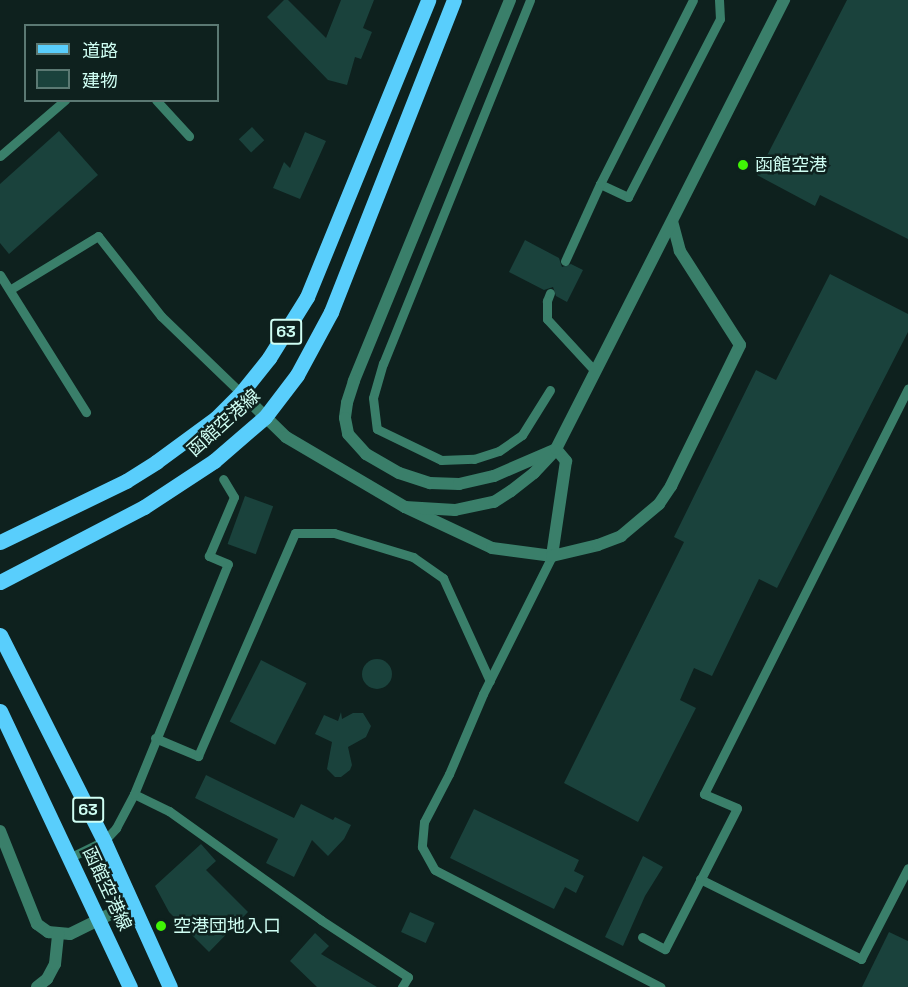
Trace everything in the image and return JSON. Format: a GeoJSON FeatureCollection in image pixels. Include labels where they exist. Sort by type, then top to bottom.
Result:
{"type":"FeatureCollection","features":[{"type":"Feature","properties":{"kind":"main road","name":"函館空港線"},"geometry":{"type":"LineString","coordinates":[[0,542],[126,481],[188,440],[241,393],[269,358],[307,297],[428,0]]}},
{"type":"Feature","properties":{"kind":"main road","name":"函館空港線"},"geometry":{"type":"LineString","coordinates":[[0,582],[144,507],[214,461],[265,417],[297,375],[331,312],[454,0]]}},
{"type":"Feature","properties":{"kind":"main road","name":"函館空港線"},"geometry":{"type":"LineString","coordinates":[[0,635],[104,841],[170,987]]}},
{"type":"Feature","properties":{"kind":"main road","name":"函館空港線"},"geometry":{"type":"LineString","coordinates":[[0,711],[71,857],[130,987]]}},
{"type":"Feature","properties":{"kind":"street"},"geometry":{"type":"LineString","coordinates":[[510,0],[354,381],[345,418],[348,434],[366,454],[399,473],[430,483],[459,484],[494,476],[556,449]]}},
{"type":"Feature","properties":{"kind":"street"},"geometry":{"type":"LineString","coordinates":[[405,507],[456,510],[494,502],[534,473],[556,449],[784,0]]}},
{"type":"Feature","properties":{"kind":"street"},"geometry":{"type":"LineString","coordinates":[[241,393],[286,437],[315,456],[405,507],[492,548],[552,556],[598,545],[621,536],[659,504],[671,486],[740,345],[680,251],[672,222]]}},
{"type":"Feature","properties":{"kind":"street"},"geometry":{"type":"LineString","coordinates":[[552,556],[566,461],[556,449]]}},
{"type":"Feature","properties":{"kind":"street"},"geometry":{"type":"LineString","coordinates":[[0,831],[37,924],[58,934],[70,934],[131,904]]}},
{"type":"Feature","properties":{"kind":"street"},"geometry":{"type":"LineString","coordinates":[[37,987],[47,979],[55,964],[58,934]]}},
{"type":"Feature","properties":{"kind":"lane"},"geometry":{"type":"LineString","coordinates":[[530,0],[383,363],[373,398],[377,429],[441,460],[474,459],[499,451],[522,435],[550,390]]}},
{"type":"Feature","properties":{"kind":"lane"},"geometry":{"type":"LineString","coordinates":[[565,261],[600,184],[693,0]]}},
{"type":"Feature","properties":{"kind":"lane"},"geometry":{"type":"LineString","coordinates":[[600,184],[628,197],[720,19],[719,0]]}},
{"type":"Feature","properties":{"kind":"lane"},"geometry":{"type":"LineString","coordinates":[[0,156],[63,102]]}},
{"type":"Feature","properties":{"kind":"lane"},"geometry":{"type":"LineString","coordinates":[[158,102],[189,136]]}},
{"type":"Feature","properties":{"kind":"lane"},"geometry":{"type":"LineString","coordinates":[[11,289],[98,236],[161,316],[241,393]]}},
{"type":"Feature","properties":{"kind":"lane"},"geometry":{"type":"LineString","coordinates":[[0,275],[11,289],[86,412]]}},
{"type":"Feature","properties":{"kind":"lane"},"geometry":{"type":"LineString","coordinates":[[550,293],[547,301],[547,319],[595,371]]}},
{"type":"Feature","properties":{"kind":"lane"},"geometry":{"type":"LineString","coordinates":[[642,937],[665,949],[737,808],[704,794],[908,388]]}},
{"type":"Feature","properties":{"kind":"lane"},"geometry":{"type":"LineString","coordinates":[[71,857],[104,841],[116,828],[134,795],[155,738],[228,564],[209,556],[234,497],[224,479]]}},
{"type":"Feature","properties":{"kind":"lane"},"geometry":{"type":"LineString","coordinates":[[155,738],[198,756],[295,533],[334,533],[345,536],[413,557],[443,578],[490,681]]}},
{"type":"Feature","properties":{"kind":"lane"},"geometry":{"type":"LineString","coordinates":[[552,556],[424,822],[422,847],[435,870],[661,987]]}},
{"type":"Feature","properties":{"kind":"lane"},"geometry":{"type":"LineString","coordinates":[[134,795],[169,811],[321,920],[408,977],[402,987]]}},
{"type":"Feature","properties":{"kind":"lane"},"geometry":{"type":"LineString","coordinates":[[700,879],[861,959],[908,868]]}},
{"type":"Feature","properties":{"kind":"building"},"geometry":{"type":"Polygon","coordinates":[[[284,0],[288,0],[326,38],[341,0],[374,0],[363,28],[372,32],[361,59],[355,57],[347,85],[328,80],[267,17],[284,0]]]}},
{"type":"Feature","properties":{"kind":"building"},"geometry":{"type":"Polygon","coordinates":[[[847,0],[908,0],[908,239],[820,195],[815,206],[757,175],[847,0]]]}},
{"type":"Feature","properties":{"kind":"building"},"geometry":{"type":"Polygon","coordinates":[[[252,127],[264,140],[251,152],[239,139],[252,127]]]}},
{"type":"Feature","properties":{"kind":"building"},"geometry":{"type":"Polygon","coordinates":[[[59,131],[98,175],[9,254],[0,243],[0,184],[59,131]]]}},
{"type":"Feature","properties":{"kind":"building"},"geometry":{"type":"Polygon","coordinates":[[[305,132],[326,141],[300,199],[273,188],[284,162],[290,168],[305,132]]]}},
{"type":"Feature","properties":{"kind":"building"},"geometry":{"type":"Polygon","coordinates":[[[525,240],[559,258],[562,267],[571,264],[583,270],[567,302],[556,296],[553,287],[544,290],[509,272],[525,240]]]}},
{"type":"Feature","properties":{"kind":"building"},"geometry":{"type":"Polygon","coordinates":[[[830,274],[908,314],[908,332],[777,588],[759,579],[712,676],[694,668],[680,700],[696,708],[638,822],[564,783],[684,542],[674,537],[756,370],[776,380],[830,274]]]}},
{"type":"Feature","properties":{"kind":"building"},"geometry":{"type":"Polygon","coordinates":[[[245,496],[273,506],[256,554],[228,544],[245,496]]]}},
{"type":"Feature","properties":{"kind":"building"},"geometry":{"type":"Polygon","coordinates":[[[377,659],[388,663],[392,674],[388,685],[377,689],[366,685],[362,674],[366,663],[377,659]]]}},
{"type":"Feature","properties":{"kind":"building"},"geometry":{"type":"Polygon","coordinates":[[[261,660],[306,683],[275,745],[230,721],[261,660]]]}},
{"type":"Feature","properties":{"kind":"building"},"geometry":{"type":"Polygon","coordinates":[[[341,712],[342,719],[353,713],[363,713],[371,726],[366,737],[348,747],[352,765],[350,770],[341,777],[335,777],[327,769],[332,742],[315,734],[324,715],[338,721],[341,712]]]}},
{"type":"Feature","properties":{"kind":"building"},"geometry":{"type":"Polygon","coordinates":[[[206,775],[294,818],[301,804],[333,820],[335,817],[351,825],[344,839],[328,856],[312,840],[294,877],[266,863],[278,839],[195,798],[206,775]]]}},
{"type":"Feature","properties":{"kind":"building"},"geometry":{"type":"Polygon","coordinates":[[[474,809],[579,860],[574,871],[584,876],[576,893],[565,887],[554,909],[450,858],[474,809]]]}},
{"type":"Feature","properties":{"kind":"building"},"geometry":{"type":"Polygon","coordinates":[[[201,844],[216,861],[206,870],[248,912],[209,952],[169,912],[155,886],[201,844]]]}},
{"type":"Feature","properties":{"kind":"building"},"geometry":{"type":"Polygon","coordinates":[[[643,856],[663,867],[645,896],[623,946],[605,937],[643,856]]]}},
{"type":"Feature","properties":{"kind":"building"},"geometry":{"type":"Polygon","coordinates":[[[410,912],[435,923],[426,943],[401,932],[410,912]]]}},
{"type":"Feature","properties":{"kind":"building"},"geometry":{"type":"Polygon","coordinates":[[[889,932],[908,941],[908,987],[862,987],[889,932]]]}},
{"type":"Feature","properties":{"kind":"building"},"geometry":{"type":"Polygon","coordinates":[[[315,933],[329,946],[321,954],[377,987],[317,987],[290,961],[315,933]]]}},
{"type":"Feature","properties":{"kind":"place","name":"函館空港"},"geometry":{"type":"Point","coordinates":[743,165]}},
{"type":"Feature","properties":{"kind":"place","name":"空港団地入口"},"geometry":{"type":"Point","coordinates":[161,926]}}]}
